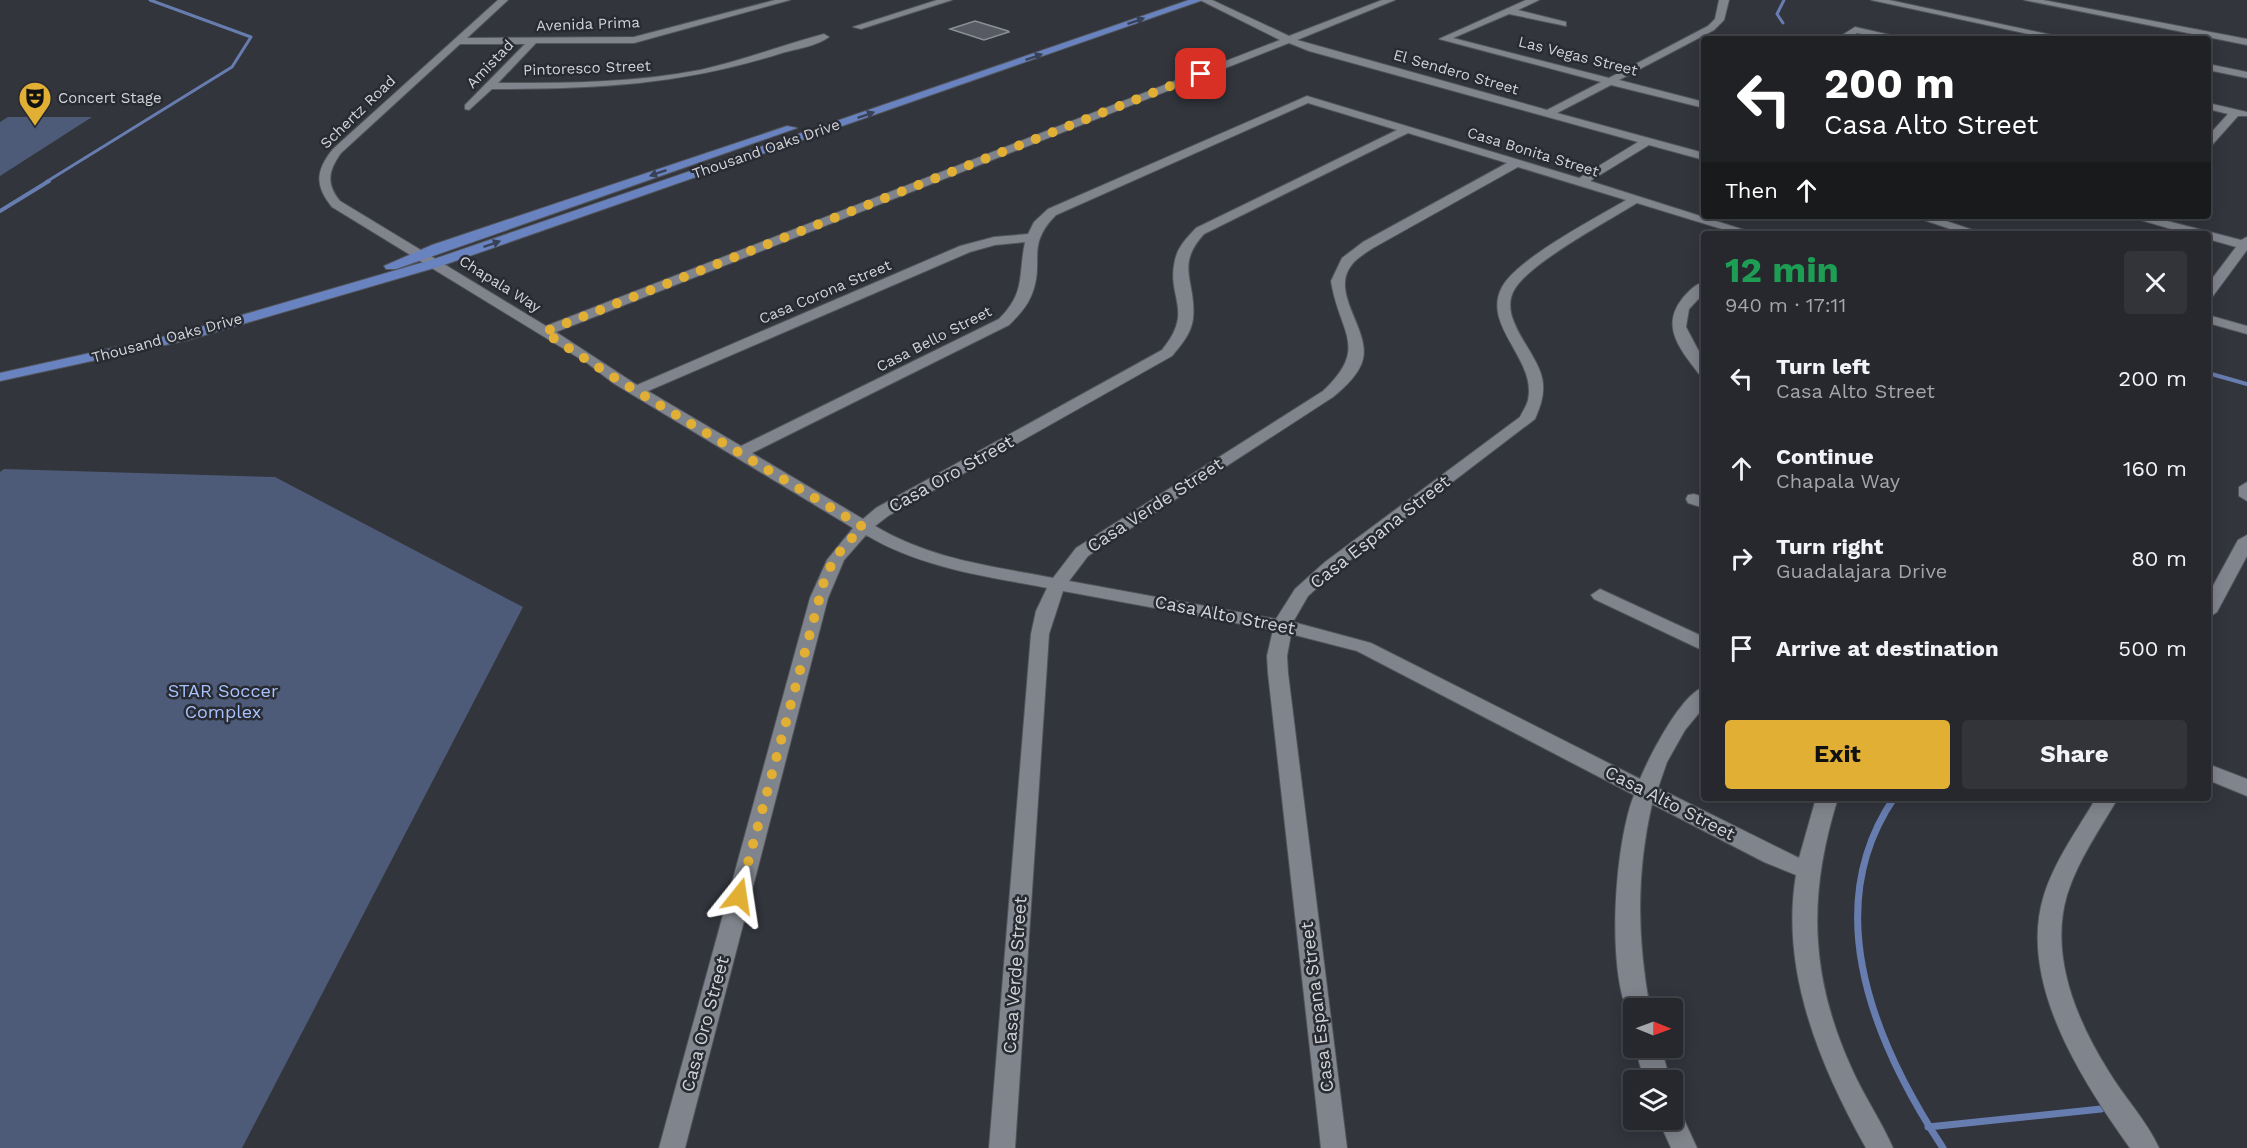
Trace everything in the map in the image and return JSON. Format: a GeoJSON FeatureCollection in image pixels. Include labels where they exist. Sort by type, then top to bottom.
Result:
{"type":"FeatureCollection","features":[{"type":"Feature","properties":{"kind":"main road","name":"Thousand Oaks Drive"},"geometry":{"type":"LineString","coordinates":[[332,291],[420,254],[1168,0]]}},
{"type":"Feature","properties":{"kind":"main road","name":"Thousand Oaks Drive"},"geometry":{"type":"LineString","coordinates":[[0,377],[183,337],[332,291],[436,263],[1198,0]]}},
{"type":"Feature","properties":{"kind":"street","name":"Schertz Road"},"geometry":{"type":"LineString","coordinates":[[436,263],[336,204],[324,188],[325,168],[337,152],[503,0]]}},
{"type":"Feature","properties":{"kind":"street","name":"Avenida Prima"},"geometry":{"type":"LineString","coordinates":[[459,41],[641,39],[785,0]]}},
{"type":"Feature","properties":{"kind":"street"},"geometry":{"type":"LineString","coordinates":[[858,27],[947,0]]}},
{"type":"Feature","properties":{"kind":"street","name":"El Sendero Street"},"geometry":{"type":"LineString","coordinates":[[1205,0],[1289,40],[1546,115],[1701,156]]}},
{"type":"Feature","properties":{"kind":"street"},"geometry":{"type":"LineString","coordinates":[[544,332],[1390,0]]}},
{"type":"Feature","properties":{"kind":"street"},"geometry":{"type":"LineString","coordinates":[[1508,11],[1534,0]]}},
{"type":"Feature","properties":{"kind":"street"},"geometry":{"type":"LineString","coordinates":[[1546,115],[1711,28],[1719,20],[1724,0]]}},
{"type":"Feature","properties":{"kind":"street"},"geometry":{"type":"LineString","coordinates":[[1876,0],[2050,36]]}},
{"type":"Feature","properties":{"kind":"street"},"geometry":{"type":"LineString","coordinates":[[2029,0],[2247,42]]}},
{"type":"Feature","properties":{"kind":"street"},"geometry":{"type":"LineString","coordinates":[[1508,11],[1563,24]]}},
{"type":"Feature","properties":{"kind":"street","name":"Las Vegas Street"},"geometry":{"type":"LineString","coordinates":[[1508,11],[1444,39],[1701,104]]}},
{"type":"Feature","properties":{"kind":"street"},"geometry":{"type":"LineString","coordinates":[[1845,36],[1855,30],[1882,36]]}},
{"type":"Feature","properties":{"kind":"street","name":"Pintoresco Street"},"geometry":{"type":"LineString","coordinates":[[490,86],[592,86],[662,80],[724,67],[824,37]]}},
{"type":"Feature","properties":{"kind":"street","name":"Amistad"},"geometry":{"type":"LineString","coordinates":[[469,107],[533,41]]}},
{"type":"Feature","properties":{"kind":"street"},"geometry":{"type":"LineString","coordinates":[[2211,68],[2247,75]]}},
{"type":"Feature","properties":{"kind":"street","name":"Casa Bonita Street"},"geometry":{"type":"LineString","coordinates":[[1030,238],[1045,217],[1073,200],[1307,99],[1701,219]]}},
{"type":"Feature","properties":{"kind":"street"},"geometry":{"type":"LineString","coordinates":[[2211,107],[2242,113]]}},
{"type":"Feature","properties":{"kind":"street"},"geometry":{"type":"LineString","coordinates":[[2211,140],[2242,113]]}},
{"type":"Feature","properties":{"kind":"street","name":"Casa Oro Street"},"geometry":{"type":"LineString","coordinates":[[672,1148],[826,574],[843,547],[882,512],[1158,360],[1181,339],[1188,324],[1179,263],[1183,249],[1193,237],[1209,226],[1406,129]]}},
{"type":"Feature","properties":{"kind":"street"},"geometry":{"type":"LineString","coordinates":[[1580,182],[1647,142]]}},
{"type":"Feature","properties":{"kind":"street","name":"Casa Verde Street"},"geometry":{"type":"LineString","coordinates":[[1002,1148],[1040,634],[1048,602],[1066,569],[1082,552],[1343,382],[1353,369],[1357,352],[1356,338],[1338,288],[1339,273],[1347,261],[1368,245],[1516,163]]}},
{"type":"Feature","properties":{"kind":"street","name":"Casa Espana Street"},"geometry":{"type":"LineString","coordinates":[[1334,1148],[1278,673],[1277,656],[1282,626],[1301,593],[1331,566],[1527,419],[1537,402],[1538,384],[1536,375],[1505,311],[1509,288],[1528,268],[1636,199]]}},
{"type":"Feature","properties":{"kind":"street","name":"Casa Bonita Street"},"geometry":{"type":"LineString","coordinates":[[1702,219],[1741,231]]}},
{"type":"Feature","properties":{"kind":"street"},"geometry":{"type":"LineString","coordinates":[[1928,219],[1969,231]]}},
{"type":"Feature","properties":{"kind":"street"},"geometry":{"type":"LineString","coordinates":[[2147,219],[2192,231]]}},
{"type":"Feature","properties":{"kind":"street"},"geometry":{"type":"LineString","coordinates":[[2211,236],[2246,243],[2211,289]]}},
{"type":"Feature","properties":{"kind":"street","name":"Casa Corona Street"},"geometry":{"type":"LineString","coordinates":[[636,391],[965,249],[994,241],[1030,238]]}},
{"type":"Feature","properties":{"kind":"street","name":"Casa Bello Street"},"geometry":{"type":"LineString","coordinates":[[740,453],[1004,322],[1018,309],[1026,295],[1030,238]]}},
{"type":"Feature","properties":{"kind":"street","name":"Chapala Way"},"geometry":{"type":"LineString","coordinates":[[436,263],[636,391]]}},
{"type":"Feature","properties":{"kind":"street"},"geometry":{"type":"LineString","coordinates":[[1701,289],[1682,307],[1677,321],[1681,341],[1701,367]]}},
{"type":"Feature","properties":{"kind":"street"},"geometry":{"type":"LineString","coordinates":[[2211,320],[2247,330]]}},
{"type":"Feature","properties":{"kind":"street","name":"Casa Alto Street"},"geometry":{"type":"LineString","coordinates":[[636,391],[891,543],[933,559],[1344,640],[1384,655],[1772,856],[1807,870]]}},
{"type":"Feature","properties":{"kind":"street"},"geometry":{"type":"LineString","coordinates":[[2247,487],[2247,496]]}},
{"type":"Feature","properties":{"kind":"street"},"geometry":{"type":"LineString","coordinates":[[2211,606],[2247,540]]}},
{"type":"Feature","properties":{"kind":"street"},"geometry":{"type":"LineString","coordinates":[[1600,595],[1701,644]]}},
{"type":"Feature","properties":{"kind":"street"},"geometry":{"type":"LineString","coordinates":[[1636,998],[1625,921],[1629,864],[1637,816],[1671,737],[1701,698]]}},
{"type":"Feature","properties":{"kind":"street"},"geometry":{"type":"LineString","coordinates":[[2211,772],[2247,788]]}},
{"type":"Feature","properties":{"kind":"street"},"geometry":{"type":"LineString","coordinates":[[1826,801],[1814,832],[1807,870],[1802,919],[1807,965],[1819,1016],[1839,1070],[1880,1148]]}},
{"type":"Feature","properties":{"kind":"street"},"geometry":{"type":"LineString","coordinates":[[2105,801],[2058,888],[2051,921],[2051,957],[2066,1013],[2083,1052],[2124,1120],[2146,1148]]}},
{"type":"Feature","properties":{"kind":"street"},"geometry":{"type":"LineString","coordinates":[[1676,1130],[1684,1148]]}},
{"type":"Feature","properties":{"kind":"green space"},"geometry":{"type":"Polygon","coordinates":[[[8,117],[92,117],[0,176],[0,122],[8,117]]]}},
{"type":"Feature","properties":{"kind":"green space","name":"STAR Soccer Complex"},"geometry":{"type":"Polygon","coordinates":[[[4,469],[275,477],[523,607],[242,1148],[0,1148],[0,472],[4,469]]]}},
{"type":"Feature","properties":{"kind":"building"},"geometry":{"type":"Polygon","coordinates":[[[975,21],[1009,32],[984,40],[950,29],[975,21]]]}},
{"type":"Feature","properties":{"kind":"waterway"},"geometry":{"type":"LineString","coordinates":[[46,182],[232,67],[251,37],[150,0]]}},
{"type":"Feature","properties":{"kind":"waterway"},"geometry":{"type":"LineString","coordinates":[[1783,23],[1777,14],[1784,0]]}},
{"type":"Feature","properties":{"kind":"waterway"},"geometry":{"type":"LineString","coordinates":[[0,211],[49,181]]}},
{"type":"Feature","properties":{"kind":"waterway"},"geometry":{"type":"LineString","coordinates":[[2211,374],[2247,384]]}},
{"type":"Feature","properties":{"kind":"waterway"},"geometry":{"type":"LineString","coordinates":[[1892,801],[1871,841],[1860,886],[1858,932],[1865,977],[1878,1022],[1896,1066],[1930,1127]]}},
{"type":"Feature","properties":{"kind":"waterway"},"geometry":{"type":"LineString","coordinates":[[1930,1127],[2101,1109]]}},
{"type":"Feature","properties":{"kind":"waterway"},"geometry":{"type":"LineString","coordinates":[[1930,1127],[1943,1148]]}},
{"type":"Feature","properties":{"kind":"place","name":"Concert Stage"},"geometry":{"type":"Point","coordinates":[35,127]}},
{"type":"Feature","properties":{"kind":"route"},"geometry":{"type":"LineString","coordinates":[[739,896],[826,574],[843,547],[863,527],[618,380],[592,360],[544,332],[1201,74]]}}]}
